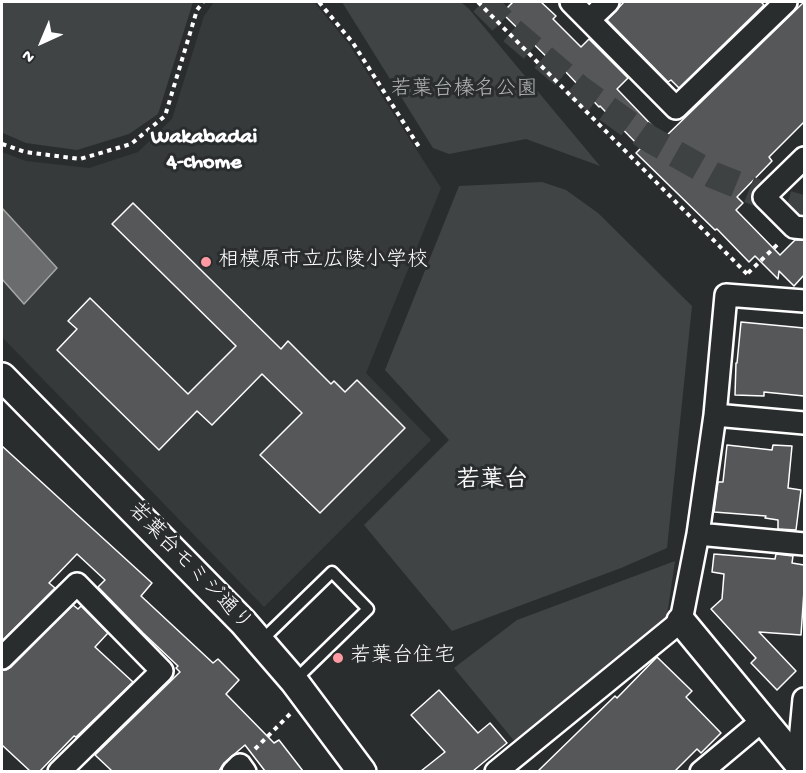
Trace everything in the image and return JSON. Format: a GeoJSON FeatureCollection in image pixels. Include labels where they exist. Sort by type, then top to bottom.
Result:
{"type":"FeatureCollection","features":[{"type":"Feature","properties":{"kind":"street"},"geometry":{"type":"LineString","coordinates":[[571,2],[676,108],[786,2]]}},
{"type":"Feature","properties":{"kind":"street"},"geometry":{"type":"LineString","coordinates":[[589,20],[608,2]]}},
{"type":"Feature","properties":{"kind":"street"},"geometry":{"type":"LineString","coordinates":[[799,228],[764,197],[804,158]]}},
{"type":"Feature","properties":{"kind":"street"},"geometry":{"type":"LineString","coordinates":[[496,771],[681,621],[698,534],[715,415],[726,295],[804,301]]}},
{"type":"Feature","properties":{"kind":"street","name":"若葉台モミジ通り"},"geometry":{"type":"LineString","coordinates":[[2,377],[243,622],[300,689],[362,771]]}},
{"type":"Feature","properties":{"kind":"street"},"geometry":{"type":"LineString","coordinates":[[715,415],[804,423]]}},
{"type":"Feature","properties":{"kind":"street"},"geometry":{"type":"LineString","coordinates":[[698,534],[804,544]]}},
{"type":"Feature","properties":{"kind":"street"},"geometry":{"type":"LineString","coordinates":[[2,658],[77,584],[162,671],[59,771]]}},
{"type":"Feature","properties":{"kind":"street"},"geometry":{"type":"LineString","coordinates":[[681,621],[801,766]]}},
{"type":"Feature","properties":{"kind":"street"},"geometry":{"type":"LineString","coordinates":[[801,766],[804,699]]}},
{"type":"Feature","properties":{"kind":"street"},"geometry":{"type":"LineString","coordinates":[[701,771],[763,720]]}},
{"type":"Feature","properties":{"kind":"lane"},"geometry":{"type":"LineString","coordinates":[[260,642],[332,572],[368,609],[300,689]]}},
{"type":"Feature","properties":{"kind":"path"},"geometry":{"type":"LineString","coordinates":[[2,144],[25,152],[80,159],[131,144],[165,116],[197,10],[203,2]]}},
{"type":"Feature","properties":{"kind":"path"},"geometry":{"type":"LineString","coordinates":[[319,2],[353,43],[421,150]]}},
{"type":"Feature","properties":{"kind":"path"},"geometry":{"type":"LineString","coordinates":[[478,2],[747,274]]}},
{"type":"Feature","properties":{"kind":"path"},"geometry":{"type":"LineString","coordinates":[[726,295],[799,228]]}},
{"type":"Feature","properties":{"kind":"path"},"geometry":{"type":"LineString","coordinates":[[239,769],[300,689]]}},
{"type":"Feature","properties":{"kind":"shaded area","name":"相模原市立広陵小学校"},"geometry":{"type":"Polygon","coordinates":[[[214,2],[314,2],[348,43],[441,188],[366,373],[431,440],[264,607],[2,337],[2,152],[26,161],[89,168],[138,152],[172,119],[204,16],[214,2]]]}},
{"type":"Feature","properties":{"kind":"shaded area"},"geometry":{"type":"Polygon","coordinates":[[[2,208],[57,268],[24,304],[2,279],[2,208]]]}},
{"type":"Feature","properties":{"kind":"green space"},"geometry":{"type":"Polygon","coordinates":[[[2,2],[193,2],[158,114],[129,134],[77,150],[26,143],[3,133],[2,2]]]}},
{"type":"Feature","properties":{"kind":"green space","name":"若葉台榛名公園"},"geometry":{"type":"Polygon","coordinates":[[[342,2],[461,2],[600,166],[526,139],[449,154],[433,148],[342,2]]]}},
{"type":"Feature","properties":{"kind":"green space"},"geometry":{"type":"Polygon","coordinates":[[[542,182],[566,190],[598,213],[692,306],[667,548],[621,568],[452,631],[364,525],[449,440],[385,370],[459,186],[542,182]]]}},
{"type":"Feature","properties":{"kind":"green space"},"geometry":{"type":"Polygon","coordinates":[[[675,561],[666,622],[516,743],[454,668],[517,620],[675,561]]]}},
{"type":"Feature","properties":{"kind":"building"},"geometry":{"type":"Polygon","coordinates":[[[513,2],[541,2],[556,16],[553,19],[581,47],[589,39],[628,78],[617,89],[664,138],[804,2],[804,122],[769,157],[772,161],[737,197],[743,203],[736,210],[780,255],[795,240],[804,240],[804,275],[794,286],[779,271],[778,279],[755,256],[749,262],[636,153],[641,148],[563,69],[561,71],[502,13],[513,2]]]}},
{"type":"Feature","properties":{"kind":"building"},"geometry":{"type":"Polygon","coordinates":[[[624,2],[761,2],[764,5],[679,88],[671,80],[668,82],[607,20],[624,2]]]}},
{"type":"Feature","properties":{"kind":"building"},"geometry":{"type":"Polygon","coordinates":[[[133,203],[281,349],[288,341],[331,384],[334,381],[345,392],[357,380],[405,428],[320,513],[260,455],[302,413],[262,374],[212,425],[197,411],[159,450],[57,350],[77,329],[68,321],[90,298],[188,394],[236,346],[112,224],[133,203]]]}},
{"type":"Feature","properties":{"kind":"building"},"geometry":{"type":"Polygon","coordinates":[[[741,322],[804,328],[804,396],[764,392],[764,396],[735,395],[741,322]]]}},
{"type":"Feature","properties":{"kind":"building"},"geometry":{"type":"Polygon","coordinates":[[[727,445],[772,450],[773,445],[792,446],[788,488],[801,490],[796,530],[778,529],[778,520],[765,518],[766,516],[714,512],[718,482],[723,482],[727,445]]]}},
{"type":"Feature","properties":{"kind":"building"},"geometry":{"type":"Polygon","coordinates":[[[2,446],[152,583],[141,596],[213,663],[218,659],[239,680],[226,694],[274,743],[279,740],[303,771],[265,771],[245,745],[224,763],[219,771],[112,771],[95,755],[180,672],[176,668],[178,666],[98,587],[105,580],[77,554],[49,583],[55,588],[2,641],[2,446]]]}},
{"type":"Feature","properties":{"kind":"building"},"geometry":{"type":"Polygon","coordinates":[[[714,554],[775,559],[776,554],[793,556],[792,563],[804,565],[801,635],[759,632],[796,671],[777,690],[751,663],[756,658],[711,609],[722,599],[724,574],[712,572],[714,554]]]}},
{"type":"Feature","properties":{"kind":"building"},"geometry":{"type":"Polygon","coordinates":[[[73,605],[78,609],[81,606],[108,633],[95,647],[133,682],[40,771],[30,771],[2,745],[2,670],[11,667],[73,605]]]}},
{"type":"Feature","properties":{"kind":"building"},"geometry":{"type":"Polygon","coordinates":[[[657,657],[692,691],[686,697],[721,733],[701,753],[697,749],[675,771],[538,771],[615,696],[617,698],[657,657]]]}},
{"type":"Feature","properties":{"kind":"building"},"geometry":{"type":"Polygon","coordinates":[[[439,690],[478,733],[490,723],[507,743],[473,771],[421,771],[445,752],[411,715],[439,690]]]}},
{"type":"Feature","properties":{"kind":"tunnel"},"geometry":{"type":"LineString","coordinates":[[483,2],[511,30],[580,89],[648,138],[713,175],[804,209]]}},
{"type":"Feature","properties":{"kind":"place","name":"相模原市立広陵小学校"},"geometry":{"type":"Point","coordinates":[206,262]}},
{"type":"Feature","properties":{"kind":"place","name":"若葉台住宅"},"geometry":{"type":"Point","coordinates":[338,658]}},
{"type":"Feature","properties":{"kind":"district","name":"Wakabadai 4-chome"},"geometry":{"type":"Point","coordinates":[204,152]}},
{"type":"Feature","properties":{"kind":"district","name":"若葉台"},"geometry":{"type":"Point","coordinates":[492,482]}}]}
